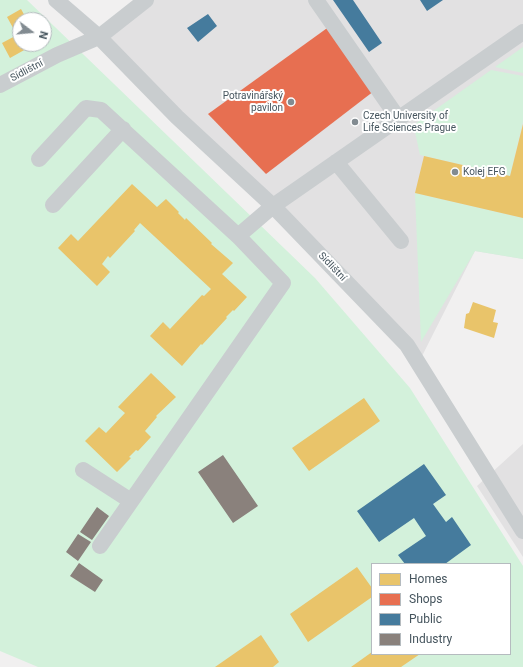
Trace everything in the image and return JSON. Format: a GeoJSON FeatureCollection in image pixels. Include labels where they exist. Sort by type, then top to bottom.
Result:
{"type":"FeatureCollection","features":[{"type":"Feature","properties":{"kind":"street","name":"Sídlištní"},"geometry":{"type":"LineString","coordinates":[[56,0],[99,37],[177,118],[273,206],[407,345],[523,531]]}},
{"type":"Feature","properties":{"kind":"street"},"geometry":{"type":"LineString","coordinates":[[99,37],[146,0]]}},
{"type":"Feature","properties":{"kind":"street"},"geometry":{"type":"LineString","coordinates":[[316,0],[398,118]]}},
{"type":"Feature","properties":{"kind":"street"},"geometry":{"type":"LineString","coordinates":[[238,236],[273,206],[523,32]]}},
{"type":"Feature","properties":{"kind":"street","name":"Sídlištní"},"geometry":{"type":"LineString","coordinates":[[0,85],[58,55],[99,37]]}},
{"type":"Feature","properties":{"kind":"street"},"geometry":{"type":"LineString","coordinates":[[39,159],[86,108],[101,110],[124,129],[238,236],[283,282],[100,546]]}},
{"type":"Feature","properties":{"kind":"street"},"geometry":{"type":"LineString","coordinates":[[53,205],[124,129]]}},
{"type":"Feature","properties":{"kind":"street"},"geometry":{"type":"LineString","coordinates":[[336,162],[401,241]]}},
{"type":"Feature","properties":{"kind":"street"},"geometry":{"type":"LineString","coordinates":[[83,470],[132,501]]}},
{"type":"Feature","properties":{"kind":"shaded area","name":"Czech University of Life Sciences Prague"},"geometry":{"type":"Polygon","coordinates":[[[151,0],[523,0],[523,259],[475,251],[418,364],[99,37],[151,0]]]}},
{"type":"Feature","properties":{"kind":"shaded area"},"geometry":{"type":"Polygon","coordinates":[[[523,444],[523,557],[477,486],[523,444]]]}},
{"type":"Feature","properties":{"kind":"green space"},"geometry":{"type":"Polygon","coordinates":[[[0,0],[27,0],[39,12],[12,12],[12,52],[52,52],[52,24],[315,278],[410,388],[523,566],[523,667],[38,667],[0,651],[0,0]]]}},
{"type":"Feature","properties":{"kind":"green space"},"geometry":{"type":"Polygon","coordinates":[[[523,47],[523,73],[495,67],[523,47]]]}},
{"type":"Feature","properties":{"kind":"green space"},"geometry":{"type":"Polygon","coordinates":[[[491,70],[523,76],[523,122],[510,176],[420,155],[415,132],[415,124],[491,70]]]}},
{"type":"Feature","properties":{"kind":"green space"},"geometry":{"type":"Polygon","coordinates":[[[415,193],[523,218],[523,259],[475,251],[421,342],[415,193]]]}},
{"type":"Feature","properties":{"kind":"building: Homes"},"geometry":{"type":"Polygon","coordinates":[[[21,9],[23,12],[16,12],[21,9]]]}},
{"type":"Feature","properties":{"kind":"building: Homes"},"geometry":{"type":"Polygon","coordinates":[[[12,14],[12,26],[7,17],[12,14]]]}},
{"type":"Feature","properties":{"kind":"building: Homes"},"geometry":{"type":"Polygon","coordinates":[[[12,38],[12,52],[21,52],[10,58],[2,43],[12,38]]]}},
{"type":"Feature","properties":{"kind":"building: Homes","name":"Kolej EFG"},"geometry":{"type":"Polygon","coordinates":[[[523,124],[523,218],[415,193],[424,156],[510,176],[523,124]]]}},
{"type":"Feature","properties":{"kind":"building: Homes"},"geometry":{"type":"Polygon","coordinates":[[[132,184],[157,207],[166,199],[185,220],[186,218],[212,243],[211,244],[233,263],[222,274],[247,297],[226,317],[227,318],[182,366],[150,336],[163,322],[170,329],[202,295],[204,296],[211,289],[140,223],[134,230],[135,231],[110,258],[108,256],[102,264],[110,272],[97,286],[58,248],[71,234],[78,241],[132,184]]]}},
{"type":"Feature","properties":{"kind":"building: Homes"},"geometry":{"type":"Polygon","coordinates":[[[473,302],[496,310],[493,322],[498,323],[494,338],[464,328],[466,314],[469,313],[473,302]]]}},
{"type":"Feature","properties":{"kind":"building: Homes"},"geometry":{"type":"Polygon","coordinates":[[[151,373],[176,397],[156,416],[157,417],[145,431],[151,437],[138,451],[136,450],[129,457],[131,458],[117,472],[85,441],[99,427],[106,433],[125,413],[118,407],[151,373]]]}},
{"type":"Feature","properties":{"kind":"building: Homes"},"geometry":{"type":"Polygon","coordinates":[[[364,398],[380,421],[309,471],[292,448],[364,398]]]}},
{"type":"Feature","properties":{"kind":"building: Homes"},"geometry":{"type":"Polygon","coordinates":[[[357,567],[371,587],[371,598],[308,642],[290,614],[357,567]]]}},
{"type":"Feature","properties":{"kind":"building: Homes"},"geometry":{"type":"Polygon","coordinates":[[[261,635],[279,662],[273,667],[215,667],[261,635]]]}},
{"type":"Feature","properties":{"kind":"building: Homes"},"geometry":{"type":"Polygon","coordinates":[[[371,653],[371,655],[419,655],[401,667],[351,667],[371,653]]]}},
{"type":"Feature","properties":{"kind":"building: Shops","name":"Potravinářský pavilon"},"geometry":{"type":"Polygon","coordinates":[[[330,26],[374,91],[266,174],[208,114],[330,26]]]}},
{"type":"Feature","properties":{"kind":"building: Public"},"geometry":{"type":"Polygon","coordinates":[[[333,0],[353,0],[382,43],[369,52],[333,0]]]}},
{"type":"Feature","properties":{"kind":"building: Public"},"geometry":{"type":"Polygon","coordinates":[[[420,0],[443,0],[427,11],[420,0]]]}},
{"type":"Feature","properties":{"kind":"building: Public"},"geometry":{"type":"Polygon","coordinates":[[[208,14],[217,26],[198,42],[187,28],[208,14]]]}},
{"type":"Feature","properties":{"kind":"building: Public"},"geometry":{"type":"Polygon","coordinates":[[[424,464],[446,495],[433,504],[446,522],[452,517],[471,545],[446,563],[404,563],[398,555],[426,536],[414,518],[379,542],[357,511],[424,464]]]}},
{"type":"Feature","properties":{"kind":"building: Industry"},"geometry":{"type":"Polygon","coordinates":[[[223,455],[258,506],[233,523],[198,472],[223,455]]]}},
{"type":"Feature","properties":{"kind":"building: Industry"},"geometry":{"type":"Polygon","coordinates":[[[97,507],[109,516],[92,540],[80,532],[97,507]]]}},
{"type":"Feature","properties":{"kind":"building: Industry"},"geometry":{"type":"Polygon","coordinates":[[[78,534],[91,542],[78,561],[66,552],[78,534]]]}},
{"type":"Feature","properties":{"kind":"building: Industry"},"geometry":{"type":"Polygon","coordinates":[[[79,563],[103,580],[95,592],[70,576],[79,563]]]}},
{"type":"Feature","properties":{"kind":"place","name":"Potravinářský pavilon"},"geometry":{"type":"Point","coordinates":[291,102]}},
{"type":"Feature","properties":{"kind":"place","name":"Czech University of Life Sciences Prague"},"geometry":{"type":"Point","coordinates":[355,122]}},
{"type":"Feature","properties":{"kind":"place","name":"Kolej EFG"},"geometry":{"type":"Point","coordinates":[455,172]}}]}
